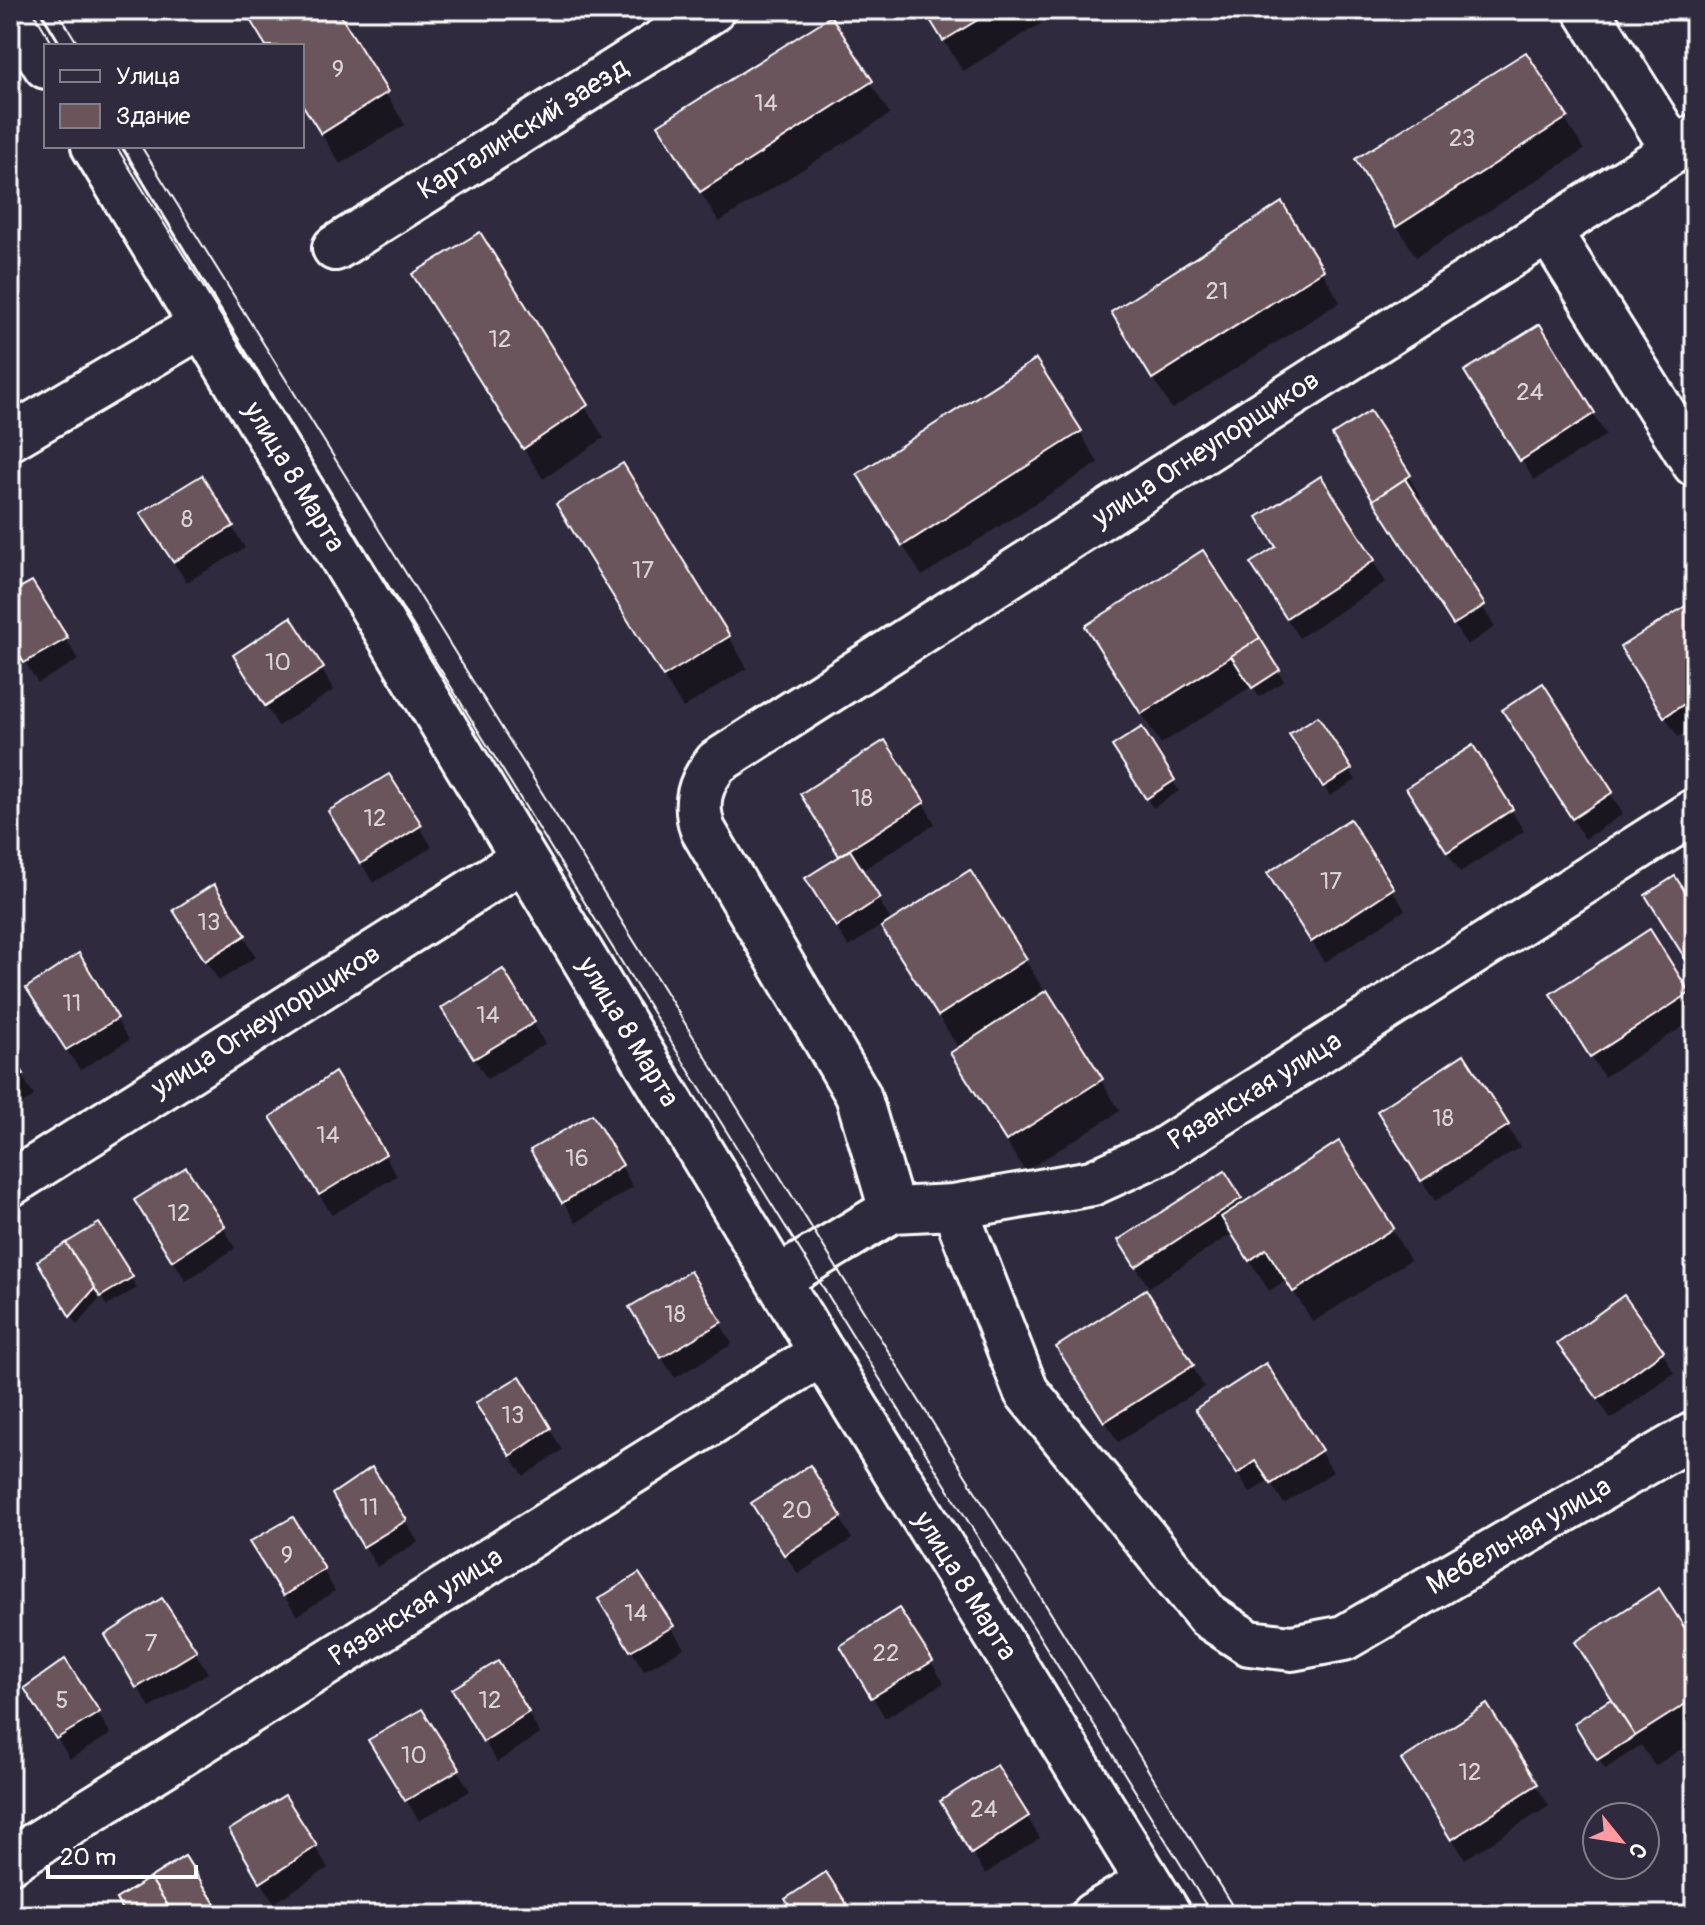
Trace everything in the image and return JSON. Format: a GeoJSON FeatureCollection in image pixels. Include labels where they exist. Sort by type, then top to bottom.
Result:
{"type":"FeatureCollection","features":[{"type":"Feature","properties":{"kind":"street"},"geometry":{"type":"LineString","coordinates":[[12,10],[44,63]]}},
{"type":"Feature","properties":{"kind":"street","name":"Карталинский заезд"},"geometry":{"type":"LineString","coordinates":[[335,248],[712,10]]}},
{"type":"Feature","properties":{"kind":"street"},"geometry":{"type":"LineString","coordinates":[[1586,10],[1684,144]]}},
{"type":"Feature","properties":{"kind":"street","name":"улица Огнеупорщиков"},"geometry":{"type":"LineString","coordinates":[[892,1210],[858,1095],[703,830],[697,813],[698,795],[705,777],[717,762],[1684,144]]}},
{"type":"Feature","properties":{"kind":"street","name":"улица 8 Марта"},"geometry":{"type":"LineString","coordinates":[[95,148],[822,1353],[1158,1898]]}},
{"type":"Feature","properties":{"kind":"street"},"geometry":{"type":"LineString","coordinates":[[1548,230],[1695,464]]}},
{"type":"Feature","properties":{"kind":"street"},"geometry":{"type":"LineString","coordinates":[[10,438],[202,325]]}},
{"type":"Feature","properties":{"kind":"street","name":"Рязанская улица"},"geometry":{"type":"LineString","coordinates":[[778,1279],[892,1210],[954,1207],[1092,1183],[1162,1151],[1695,811]]}},
{"type":"Feature","properties":{"kind":"street","name":"улица Огнеупорщиков"},"geometry":{"type":"LineString","coordinates":[[10,1184],[523,859]]}},
{"type":"Feature","properties":{"kind":"street","name":"Мебельная улица"},"geometry":{"type":"LineString","coordinates":[[954,1207],[1026,1391],[1208,1616],[1249,1643],[1292,1648],[1344,1638],[1695,1434]]}},
{"type":"Feature","properties":{"kind":"street","name":"Рязанская улица"},"geometry":{"type":"LineString","coordinates":[[10,1861],[822,1353]]}},
{"type":"Feature","properties":{"kind":"street"},"geometry":{"type":"LineString","coordinates":[[1093,1915],[1158,1898]]}},
{"type":"Feature","properties":{"kind":"building"},"geometry":{"type":"Polygon","coordinates":[[[244,10],[337,10],[388,92],[321,134],[304,107],[304,44],[265,44],[244,10]]]}},
{"type":"Feature","properties":{"kind":"building"},"geometry":{"type":"Polygon","coordinates":[[[924,10],[994,10],[943,41],[924,10]]]}},
{"type":"Feature","properties":{"kind":"building"},"geometry":{"type":"Polygon","coordinates":[[[831,16],[873,81],[700,192],[658,125],[831,16]]]}},
{"type":"Feature","properties":{"kind":"building"},"geometry":{"type":"Polygon","coordinates":[[[1526,52],[1568,117],[1396,227],[1355,159],[1526,52]]]}},
{"type":"Feature","properties":{"kind":"building"},"geometry":{"type":"Polygon","coordinates":[[[1282,202],[1324,270],[1152,379],[1111,312],[1282,202]]]}},
{"type":"Feature","properties":{"kind":"building"},"geometry":{"type":"Polygon","coordinates":[[[480,232],[588,405],[523,449],[412,274],[480,232]]]}},
{"type":"Feature","properties":{"kind":"building"},"geometry":{"type":"Polygon","coordinates":[[[1540,324],[1595,413],[1520,461],[1464,371],[1540,324]]]}},
{"type":"Feature","properties":{"kind":"building"},"geometry":{"type":"Polygon","coordinates":[[[1036,359],[1082,431],[902,546],[857,474],[1036,359]]]}},
{"type":"Feature","properties":{"kind":"building"},"geometry":{"type":"Polygon","coordinates":[[[1370,411],[1411,475],[1373,500],[1332,435],[1370,411]]]}},
{"type":"Feature","properties":{"kind":"building"},"geometry":{"type":"Polygon","coordinates":[[[623,463],[730,636],[663,677],[556,504],[623,463]]]}},
{"type":"Feature","properties":{"kind":"building"},"geometry":{"type":"Polygon","coordinates":[[[202,475],[234,526],[173,562],[140,513],[202,475]]]}},
{"type":"Feature","properties":{"kind":"building"},"geometry":{"type":"Polygon","coordinates":[[[1321,476],[1375,560],[1286,618],[1250,563],[1276,547],[1257,517],[1321,476]]]}},
{"type":"Feature","properties":{"kind":"building"},"geometry":{"type":"Polygon","coordinates":[[[1405,479],[1485,605],[1453,625],[1373,500],[1405,479]]]}},
{"type":"Feature","properties":{"kind":"building"},"geometry":{"type":"Polygon","coordinates":[[[1203,550],[1260,638],[1141,714],[1085,626],[1203,550]]]}},
{"type":"Feature","properties":{"kind":"building"},"geometry":{"type":"Polygon","coordinates":[[[32,581],[68,638],[24,663],[10,640],[10,593],[32,581]]]}},
{"type":"Feature","properties":{"kind":"building"},"geometry":{"type":"Polygon","coordinates":[[[1695,600],[1695,697],[1664,717],[1620,647],[1695,600]]]}},
{"type":"Feature","properties":{"kind":"building"},"geometry":{"type":"Polygon","coordinates":[[[291,617],[324,668],[265,706],[233,655],[291,617]]]}},
{"type":"Feature","properties":{"kind":"building"},"geometry":{"type":"Polygon","coordinates":[[[1260,638],[1280,670],[1252,688],[1231,656],[1260,638]]]}},
{"type":"Feature","properties":{"kind":"building"},"geometry":{"type":"Polygon","coordinates":[[[1543,683],[1613,792],[1572,819],[1502,710],[1543,683]]]}},
{"type":"Feature","properties":{"kind":"building"},"geometry":{"type":"Polygon","coordinates":[[[1318,716],[1352,769],[1323,787],[1289,734],[1318,716]]]}},
{"type":"Feature","properties":{"kind":"building"},"geometry":{"type":"Polygon","coordinates":[[[1142,727],[1175,780],[1146,799],[1112,746],[1142,727]]]}},
{"type":"Feature","properties":{"kind":"building"},"geometry":{"type":"Polygon","coordinates":[[[885,740],[925,802],[839,856],[800,794],[885,740]]]}},
{"type":"Feature","properties":{"kind":"building"},"geometry":{"type":"Polygon","coordinates":[[[1473,745],[1513,809],[1447,852],[1406,788],[1473,745]]]}},
{"type":"Feature","properties":{"kind":"building"},"geometry":{"type":"Polygon","coordinates":[[[389,774],[422,825],[360,864],[328,811],[389,774]]]}},
{"type":"Feature","properties":{"kind":"building"},"geometry":{"type":"Polygon","coordinates":[[[1350,819],[1394,888],[1311,942],[1267,873],[1350,819]]]}},
{"type":"Feature","properties":{"kind":"building"},"geometry":{"type":"Polygon","coordinates":[[[850,850],[880,898],[836,927],[805,878],[850,850]]]}},
{"type":"Feature","properties":{"kind":"building"},"geometry":{"type":"Polygon","coordinates":[[[970,870],[1027,959],[938,1016],[881,927],[970,870]]]}},
{"type":"Feature","properties":{"kind":"building"},"geometry":{"type":"Polygon","coordinates":[[[1675,876],[1695,907],[1695,974],[1645,895],[1675,876]]]}},
{"type":"Feature","properties":{"kind":"building"},"geometry":{"type":"Polygon","coordinates":[[[1695,883],[1695,907],[1684,890],[1695,883]]]}},
{"type":"Feature","properties":{"kind":"building"},"geometry":{"type":"Polygon","coordinates":[[[214,884],[246,935],[205,961],[173,910],[214,884]]]}},
{"type":"Feature","properties":{"kind":"building"},"geometry":{"type":"Polygon","coordinates":[[[1650,929],[1690,993],[1590,1057],[1550,994],[1650,929]]]}},
{"type":"Feature","properties":{"kind":"building"},"geometry":{"type":"Polygon","coordinates":[[[79,953],[118,1018],[66,1050],[26,988],[79,953]]]}},
{"type":"Feature","properties":{"kind":"building"},"geometry":{"type":"Polygon","coordinates":[[[503,969],[535,1022],[474,1059],[441,1008],[503,969]]]}},
{"type":"Feature","properties":{"kind":"building"},"geometry":{"type":"Polygon","coordinates":[[[1047,990],[1103,1079],[1006,1141],[950,1053],[1047,990]]]}},
{"type":"Feature","properties":{"kind":"building"},"geometry":{"type":"Polygon","coordinates":[[[10,1052],[24,1074],[10,1083],[10,1052]]]}},
{"type":"Feature","properties":{"kind":"building"},"geometry":{"type":"Polygon","coordinates":[[[1464,1054],[1509,1125],[1421,1181],[1377,1111],[1464,1054]]]}},
{"type":"Feature","properties":{"kind":"building"},"geometry":{"type":"Polygon","coordinates":[[[335,1072],[386,1154],[319,1195],[270,1117],[335,1072]]]}},
{"type":"Feature","properties":{"kind":"building"},"geometry":{"type":"Polygon","coordinates":[[[592,1114],[623,1165],[562,1203],[530,1150],[592,1114]]]}},
{"type":"Feature","properties":{"kind":"building"},"geometry":{"type":"Polygon","coordinates":[[[1339,1141],[1394,1228],[1293,1292],[1266,1249],[1249,1261],[1221,1217],[1339,1141]]]}},
{"type":"Feature","properties":{"kind":"building"},"geometry":{"type":"Polygon","coordinates":[[[186,1167],[225,1226],[172,1261],[134,1200],[186,1167]]]}},
{"type":"Feature","properties":{"kind":"building"},"geometry":{"type":"Polygon","coordinates":[[[1225,1171],[1242,1198],[1135,1267],[1118,1240],[1225,1171]]]}},
{"type":"Feature","properties":{"kind":"building"},"geometry":{"type":"Polygon","coordinates":[[[99,1223],[133,1277],[100,1297],[66,1243],[99,1223]]]}},
{"type":"Feature","properties":{"kind":"building"},"geometry":{"type":"Polygon","coordinates":[[[66,1243],[95,1288],[70,1317],[37,1261],[66,1243]]]}},
{"type":"Feature","properties":{"kind":"building"},"geometry":{"type":"Polygon","coordinates":[[[690,1271],[722,1322],[661,1358],[629,1307],[690,1271]]]}},
{"type":"Feature","properties":{"kind":"building"},"geometry":{"type":"Polygon","coordinates":[[[1146,1289],[1194,1365],[1104,1422],[1056,1347],[1146,1289]]]}},
{"type":"Feature","properties":{"kind":"building"},"geometry":{"type":"Polygon","coordinates":[[[1624,1295],[1664,1351],[1598,1399],[1557,1344],[1624,1295]]]}},
{"type":"Feature","properties":{"kind":"building"},"geometry":{"type":"Polygon","coordinates":[[[1266,1363],[1322,1450],[1271,1484],[1255,1461],[1237,1474],[1195,1409],[1266,1363]]]}},
{"type":"Feature","properties":{"kind":"building"},"geometry":{"type":"Polygon","coordinates":[[[520,1376],[551,1428],[510,1456],[475,1403],[520,1376]]]}},
{"type":"Feature","properties":{"kind":"building"},"geometry":{"type":"Polygon","coordinates":[[[810,1465],[842,1517],[784,1555],[751,1503],[810,1465]]]}},
{"type":"Feature","properties":{"kind":"building"},"geometry":{"type":"Polygon","coordinates":[[[372,1467],[407,1520],[363,1547],[332,1494],[372,1467]]]}},
{"type":"Feature","properties":{"kind":"building"},"geometry":{"type":"Polygon","coordinates":[[[293,1517],[325,1569],[283,1596],[249,1542],[293,1517]]]}},
{"type":"Feature","properties":{"kind":"building"},"geometry":{"type":"Polygon","coordinates":[[[639,1573],[674,1626],[630,1651],[598,1599],[639,1573]]]}},
{"type":"Feature","properties":{"kind":"building"},"geometry":{"type":"Polygon","coordinates":[[[1659,1588],[1695,1644],[1695,1698],[1635,1736],[1575,1642],[1659,1588]]]}},
{"type":"Feature","properties":{"kind":"building"},"geometry":{"type":"Polygon","coordinates":[[[162,1598],[197,1651],[136,1688],[105,1635],[162,1598]]]}},
{"type":"Feature","properties":{"kind":"building"},"geometry":{"type":"Polygon","coordinates":[[[899,1608],[933,1661],[871,1698],[840,1646],[899,1608]]]}},
{"type":"Feature","properties":{"kind":"building"},"geometry":{"type":"Polygon","coordinates":[[[65,1659],[100,1712],[56,1739],[24,1688],[65,1659]]]}},
{"type":"Feature","properties":{"kind":"building"},"geometry":{"type":"Polygon","coordinates":[[[498,1661],[529,1712],[483,1742],[452,1689],[498,1661]]]}},
{"type":"Feature","properties":{"kind":"building"},"geometry":{"type":"Polygon","coordinates":[[[1611,1699],[1635,1736],[1597,1760],[1574,1723],[1611,1699]]]}},
{"type":"Feature","properties":{"kind":"building"},"geometry":{"type":"Polygon","coordinates":[[[1487,1704],[1538,1784],[1451,1840],[1401,1760],[1487,1704]]]}},
{"type":"Feature","properties":{"kind":"building"},"geometry":{"type":"Polygon","coordinates":[[[422,1709],[460,1769],[405,1801],[368,1740],[422,1709]]]}},
{"type":"Feature","properties":{"kind":"building"},"geometry":{"type":"Polygon","coordinates":[[[997,1765],[1029,1816],[971,1854],[940,1801],[997,1765]]]}},
{"type":"Feature","properties":{"kind":"building"},"geometry":{"type":"Polygon","coordinates":[[[285,1795],[317,1846],[260,1883],[229,1830],[285,1795]]]}},
{"type":"Feature","properties":{"kind":"building"},"geometry":{"type":"Polygon","coordinates":[[[185,1856],[217,1907],[204,1915],[125,1915],[116,1899],[185,1856]]]}},
{"type":"Feature","properties":{"kind":"building"},"geometry":{"type":"Polygon","coordinates":[[[185,1856],[217,1907],[205,1915],[174,1915],[150,1878],[185,1856]]]}},
{"type":"Feature","properties":{"kind":"building"},"geometry":{"type":"Polygon","coordinates":[[[826,1872],[854,1915],[795,1915],[785,1899],[826,1872]]]}},
{"type":"Feature","properties":{"kind":"building"},"geometry":{"type":"Polygon","coordinates":[[[150,1878],[174,1915],[125,1915],[116,1899],[150,1878]]]}},
{"type":"Feature","properties":{"kind":"tram line"},"geometry":{"type":"LineString","coordinates":[[32,10],[53,44]]}},
{"type":"Feature","properties":{"kind":"tram line"},"geometry":{"type":"LineString","coordinates":[[57,10],[78,44]]}},
{"type":"Feature","properties":{"kind":"tram line"},"geometry":{"type":"LineString","coordinates":[[117,148],[1212,1915]]}},
{"type":"Feature","properties":{"kind":"tram line"},"geometry":{"type":"LineString","coordinates":[[142,148],[1238,1915]]}}]}
